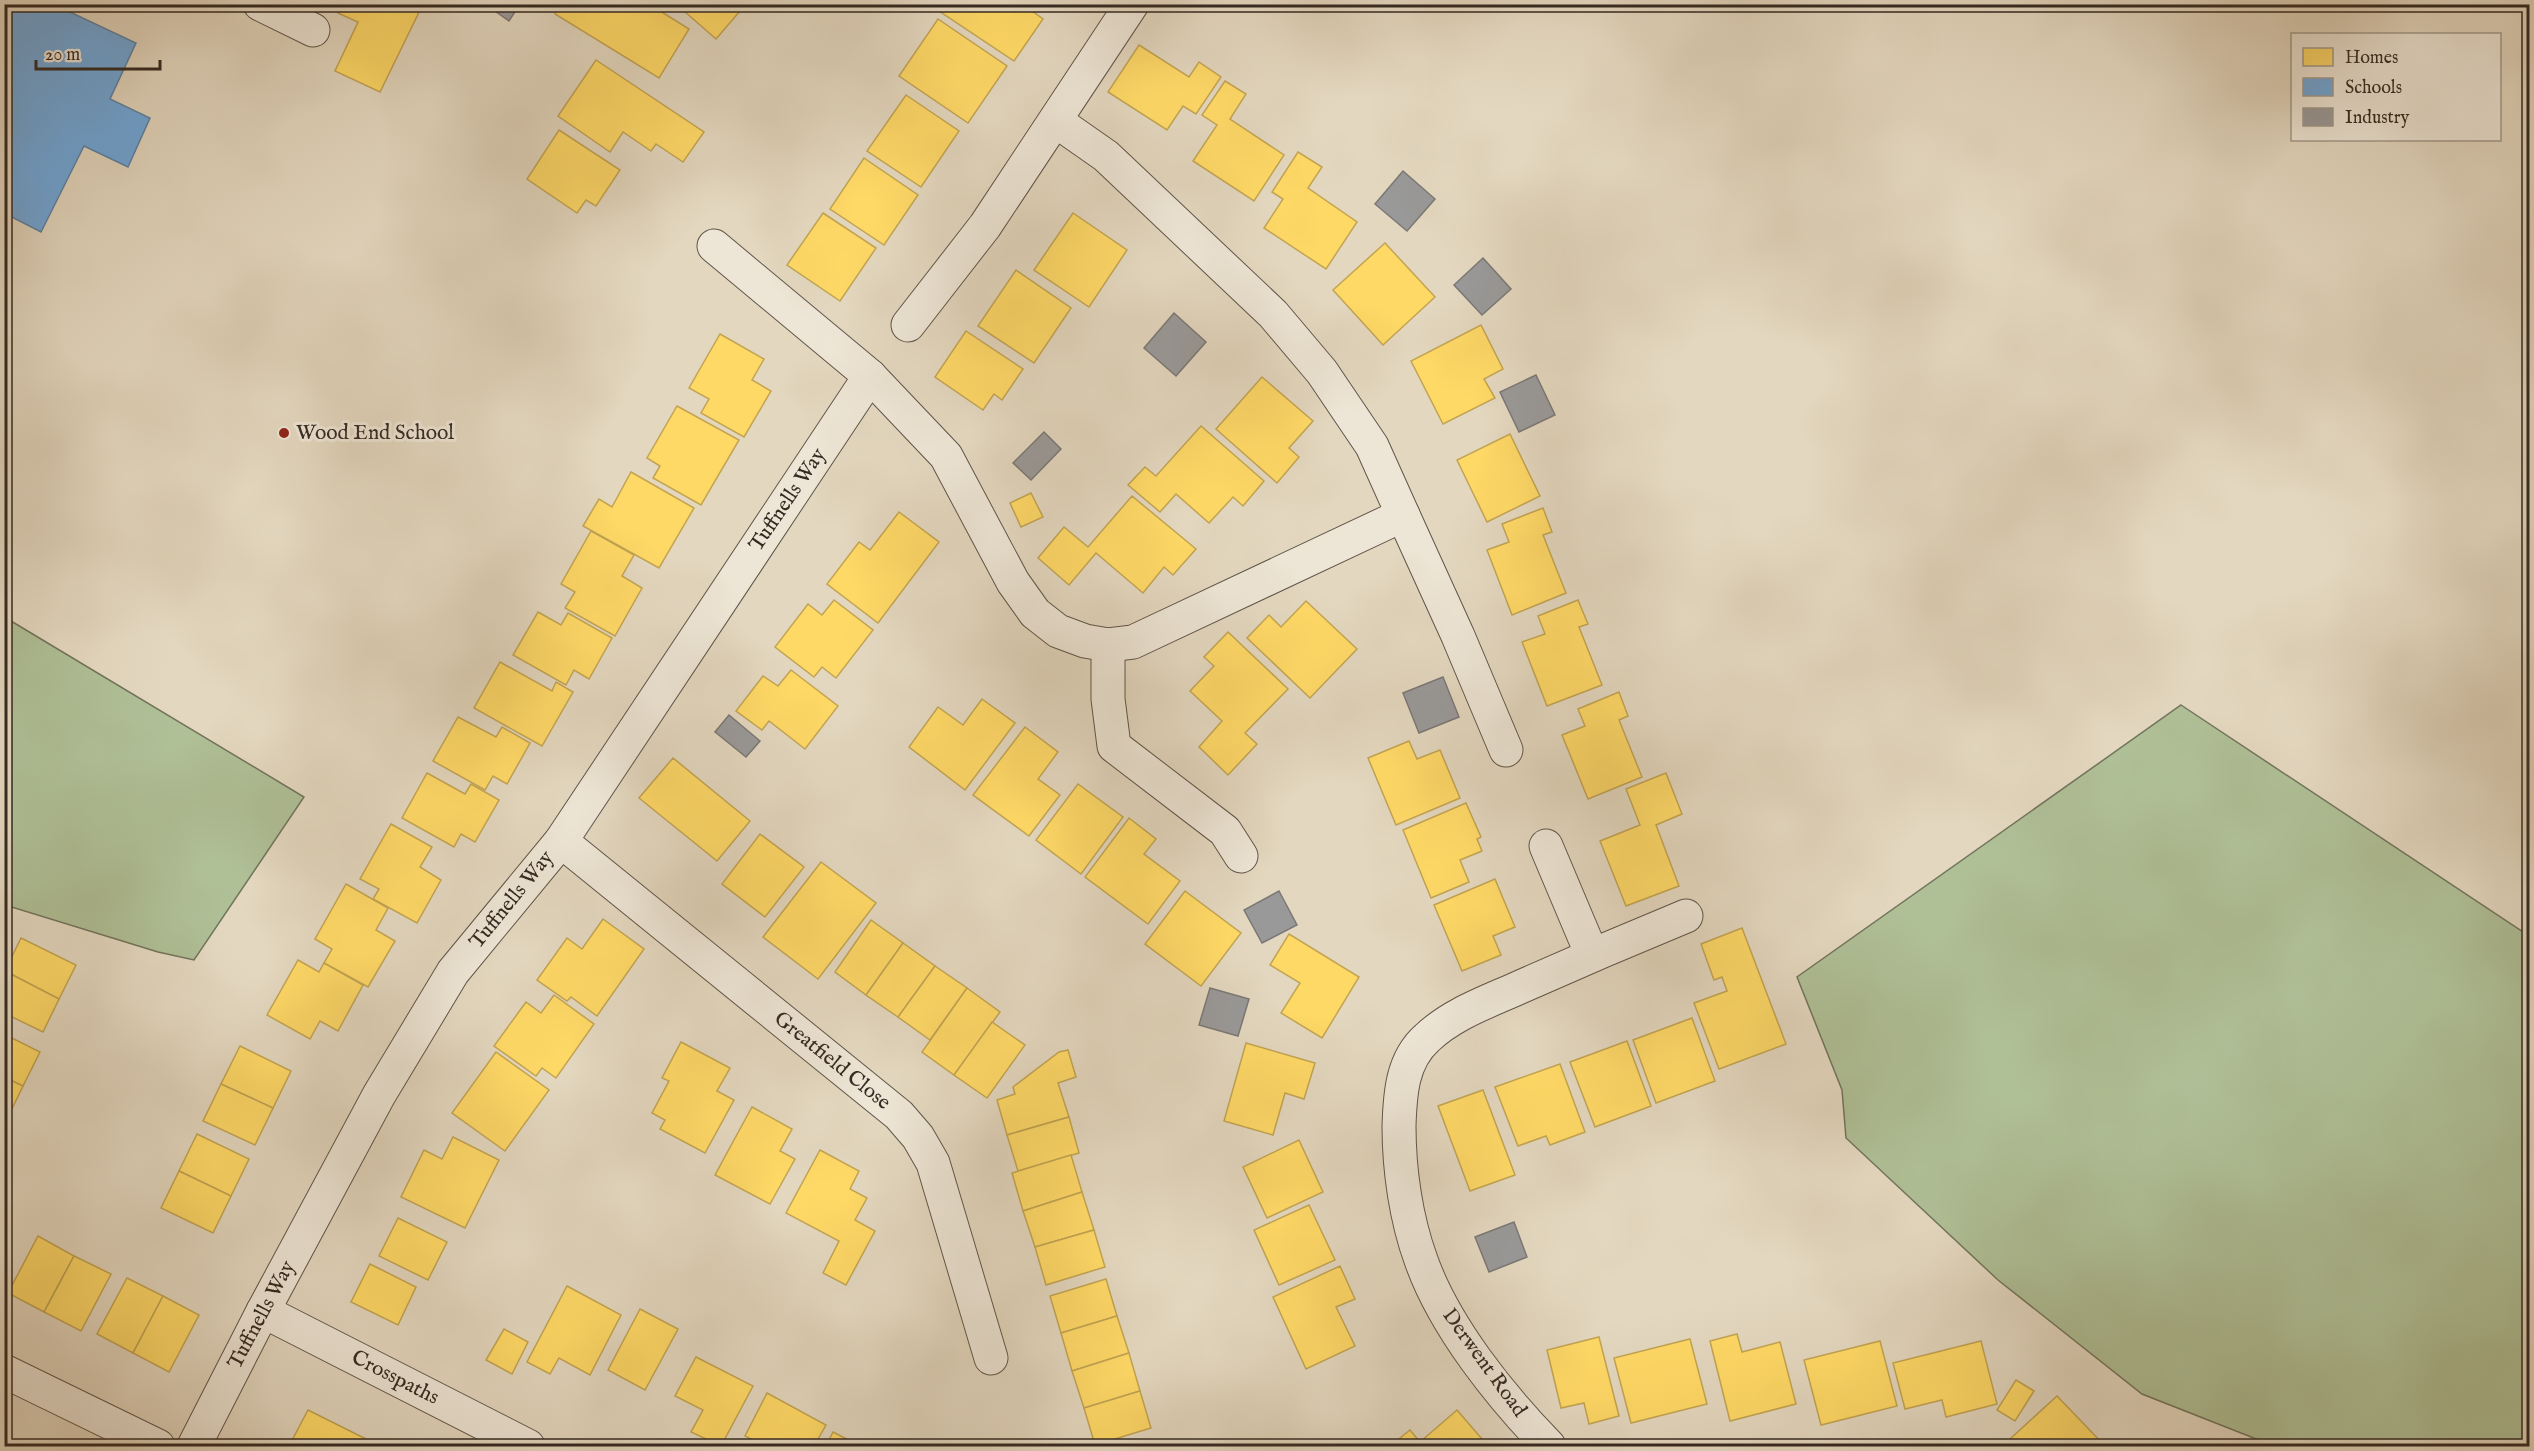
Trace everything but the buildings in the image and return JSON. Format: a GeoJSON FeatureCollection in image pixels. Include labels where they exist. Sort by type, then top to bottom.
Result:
{"type":"FeatureCollection","features":[{"type":"Feature","properties":{"kind":"street"},"geometry":{"type":"LineString","coordinates":[[260,4],[314,30]]}},
{"type":"Feature","properties":{"kind":"street"},"geometry":{"type":"LineString","coordinates":[[908,325],[985,226],[1125,16]]}},
{"type":"Feature","properties":{"kind":"street"},"geometry":{"type":"LineString","coordinates":[[1056,121],[1106,156],[1273,314],[1322,372],[1372,446],[1458,636],[1506,750]]}},
{"type":"Feature","properties":{"kind":"street"},"geometry":{"type":"LineString","coordinates":[[714,246],[870,376],[946,456],[1013,582],[1035,613],[1058,631],[1085,641],[1108,645],[1133,642],[1403,515]]}},
{"type":"Feature","properties":{"kind":"street","name":"Tuffnells Way"},"geometry":{"type":"LineString","coordinates":[[194,1446],[263,1311],[379,1095],[453,972],[561,841],[870,376]]}},
{"type":"Feature","properties":{"kind":"street"},"geometry":{"type":"LineString","coordinates":[[1108,645],[1108,699],[1114,746],[1225,831],[1241,856]]}},
{"type":"Feature","properties":{"kind":"street","name":"Greatfield Close"},"geometry":{"type":"LineString","coordinates":[[561,841],[899,1114],[918,1137],[933,1162],[991,1358]]}},
{"type":"Feature","properties":{"kind":"street"},"geometry":{"type":"LineString","coordinates":[[1552,858],[1592,955]]}},
{"type":"Feature","properties":{"kind":"street","name":"Derwent Road"},"geometry":{"type":"LineString","coordinates":[[1549,1446],[1530,1427],[1469,1348],[1449,1319],[1421,1261],[1407,1208],[1399,1143],[1400,1094],[1409,1060],[1426,1038],[1457,1016],[1592,955],[1686,916]]}},
{"type":"Feature","properties":{"kind":"street","name":"Crosspaths"},"geometry":{"type":"LineString","coordinates":[[263,1311],[528,1446]]}},
{"type":"Feature","properties":{"kind":"street"},"geometry":{"type":"LineString","coordinates":[[4,1371],[158,1446]]}},
{"type":"Feature","properties":{"kind":"green space"},"geometry":{"type":"Polygon","coordinates":[[[11,621],[304,797],[194,960],[158,952],[5,905],[4,632],[11,621]]]}},
{"type":"Feature","properties":{"kind":"green space"},"geometry":{"type":"Polygon","coordinates":[[[2181,705],[2529,936],[2529,1446],[2274,1446],[2142,1394],[1998,1280],[1846,1138],[1842,1090],[1797,977],[2181,705]]]}},
{"type":"Feature","properties":{"kind":"place","name":"Wood End School"},"geometry":{"type":"Point","coordinates":[284,433]}}]}
